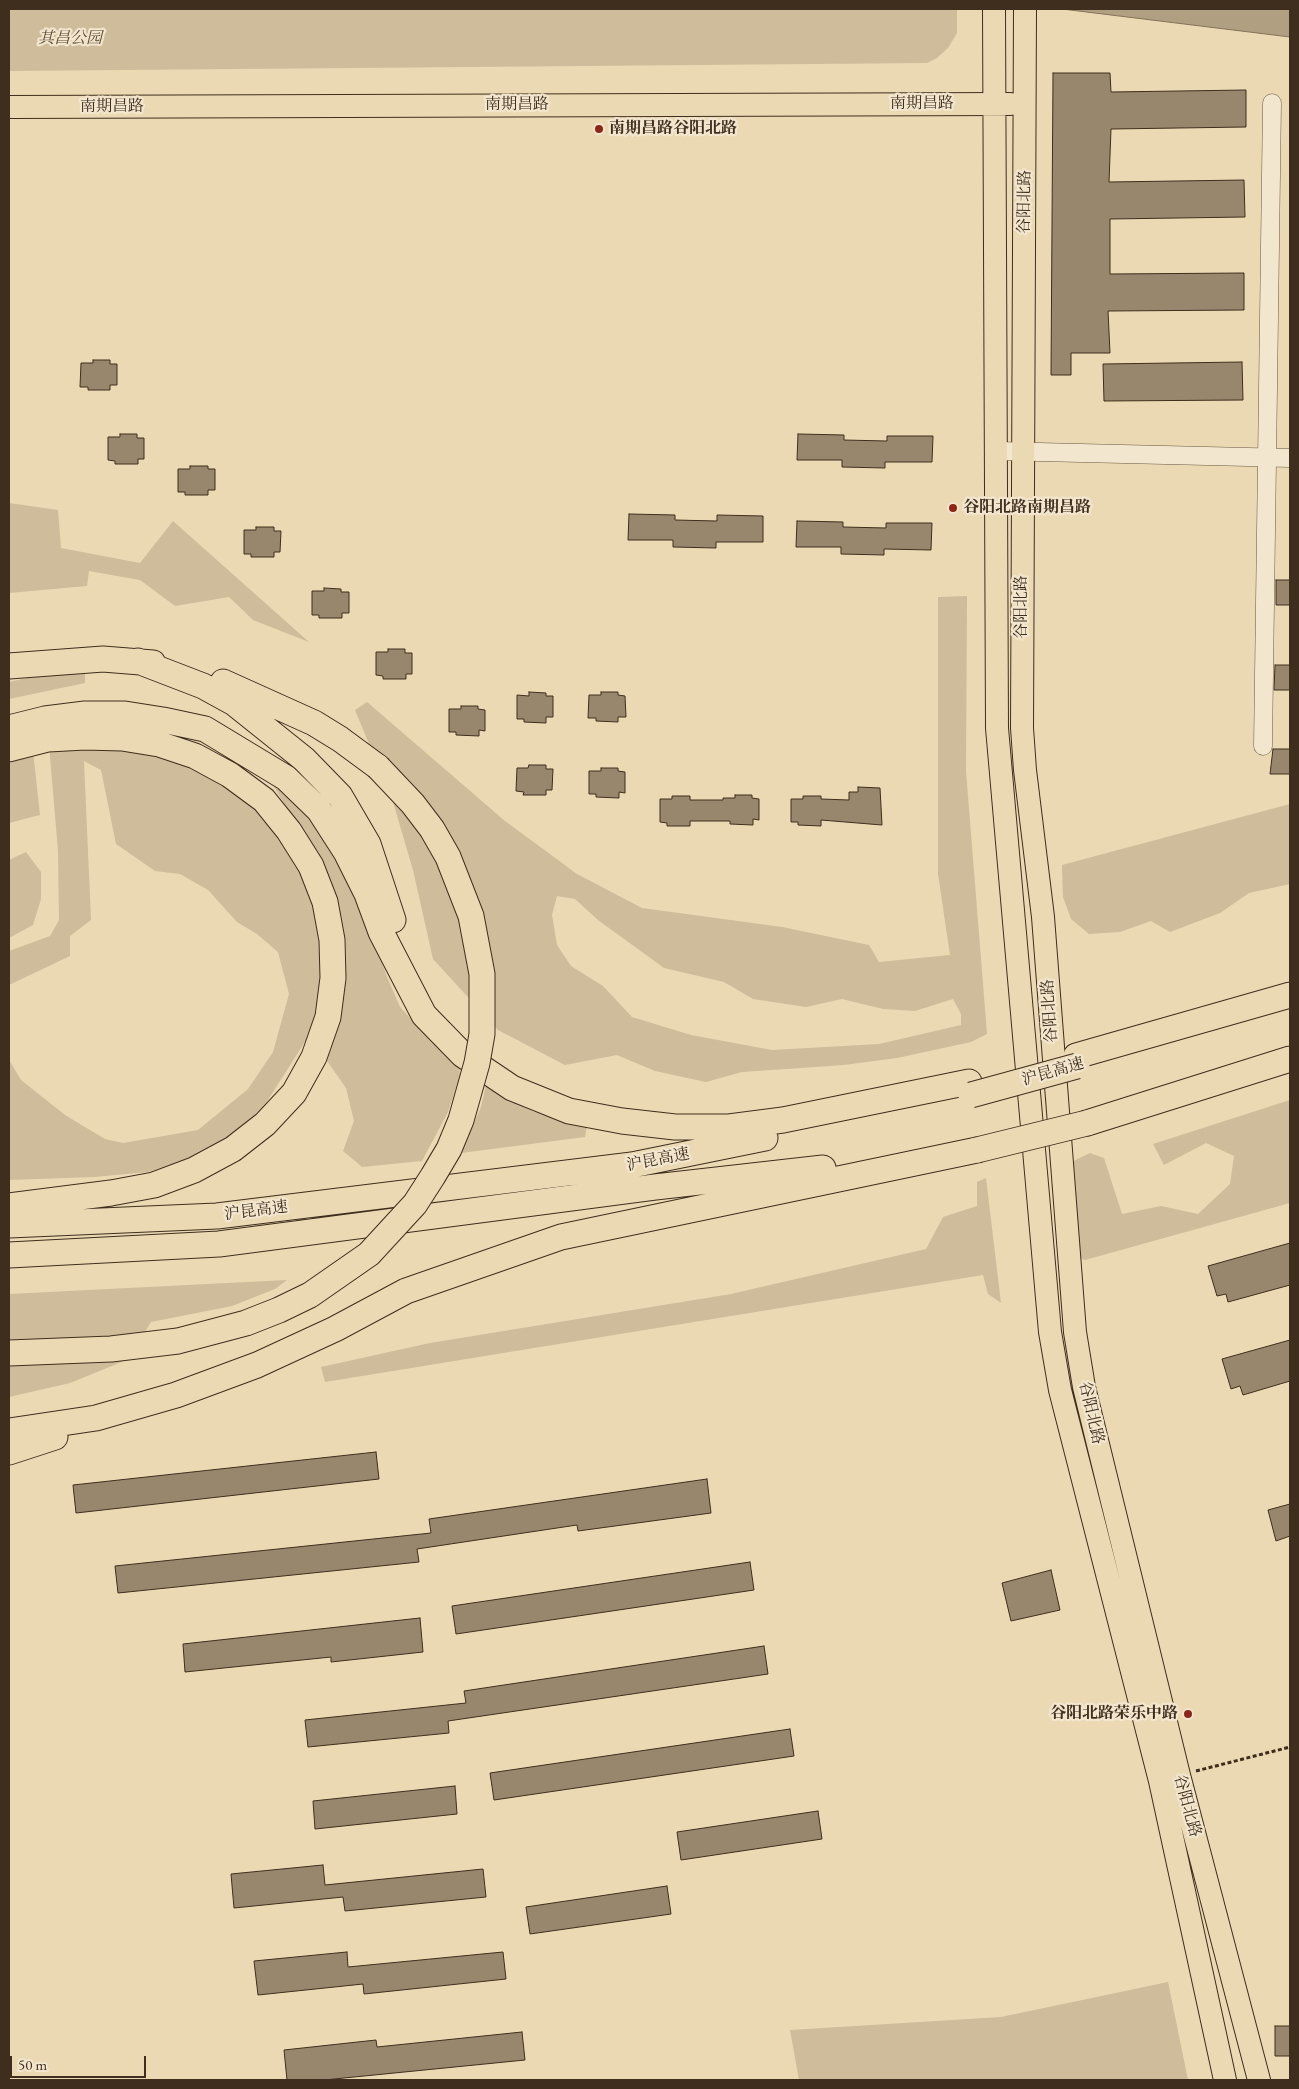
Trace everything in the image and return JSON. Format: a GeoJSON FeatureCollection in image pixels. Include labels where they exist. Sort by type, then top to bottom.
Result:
{"type":"FeatureCollection","features":[{"type":"Feature","properties":{"kind":"highway"},"geometry":{"type":"LineString","coordinates":[[9,666],[68,660],[138,661],[176,665],[268,702],[314,723],[340,739],[378,767],[413,804],[432,829],[448,857],[471,916],[482,974],[482,1034],[474,1078],[461,1120],[449,1148],[415,1204],[369,1254],[310,1295],[246,1323],[170,1342],[85,1351],[9,1353]]}},
{"type":"Feature","properties":{"kind":"highway"},"geometry":{"type":"LineString","coordinates":[[138,661],[203,686],[234,703],[304,759],[340,796],[368,844],[396,930],[401,970]]}},
{"type":"Feature","properties":{"kind":"highway"},"geometry":{"type":"LineString","coordinates":[[9,728],[44,719],[85,714],[125,714],[205,729],[286,778],[319,810],[346,852],[367,894],[381,932],[424,1015],[463,1055],[512,1088],[578,1113],[622,1121],[676,1127],[729,1127],[783,1120],[970,1088]]}},
{"type":"Feature","properties":{"kind":"highway"},"geometry":{"type":"LineString","coordinates":[[9,749],[48,739],[85,736],[122,738],[159,744],[195,756],[230,775],[264,800],[289,831],[311,866],[325,902],[332,940],[333,978],[328,1017],[314,1057],[294,1094],[265,1124],[233,1150],[194,1170],[154,1185],[111,1193],[9,1206]]}},
{"type":"Feature","properties":{"kind":"highway"},"geometry":{"type":"LineString","coordinates":[[1076,1061],[1290,995]]}},
{"type":"Feature","properties":{"kind":"highway","name":"沪昆高速"},"geometry":{"type":"LineString","coordinates":[[9,1225],[217,1216],[632,1166],[970,1088],[1076,1061],[1290,999]]}},
{"type":"Feature","properties":{"kind":"highway","name":"沪昆高速"},"geometry":{"type":"LineString","coordinates":[[9,1255],[219,1244],[655,1187],[977,1150],[1087,1123],[1290,1059]]}},
{"type":"Feature","properties":{"kind":"highway"},"geometry":{"type":"LineString","coordinates":[[9,1431],[96,1418],[176,1395],[257,1365],[335,1329],[406,1291],[561,1237],[977,1150]]}},
{"type":"Feature","properties":{"kind":"highway"},"geometry":{"type":"LineString","coordinates":[[9,1452],[68,1433],[96,1418]]}},
{"type":"Feature","properties":{"kind":"main road","name":"谷阳北路"},"geometry":{"type":"LineString","coordinates":[[1025,14],[1022,718],[1025,770],[1043,917],[1075,1332],[1084,1387],[1179,1775],[1259,2080]]}},
{"type":"Feature","properties":{"kind":"main road","name":"谷阳北路"},"geometry":{"type":"LineString","coordinates":[[994,15],[1000,771],[1050,1332],[1060,1390],[1160,1781],[1225,2080]]}},
{"type":"Feature","properties":{"kind":"main road","name":"南期昌路"},"geometry":{"type":"LineString","coordinates":[[9,107],[1026,104]]}},
{"type":"Feature","properties":{"kind":"street"},"geometry":{"type":"LineString","coordinates":[[1263,746],[1272,102]]}},
{"type":"Feature","properties":{"kind":"street"},"geometry":{"type":"LineString","coordinates":[[997,451],[1290,458]]}},
{"type":"Feature","properties":{"kind":"path"},"geometry":{"type":"LineString","coordinates":[[1179,1775],[1290,1747]]}},
{"type":"Feature","properties":{"kind":"green space","name":"其昌公园"},"geometry":{"type":"Polygon","coordinates":[[[9,9],[957,9],[957,33],[948,48],[937,58],[927,63],[9,71],[9,9]]]}},
{"type":"Feature","properties":{"kind":"green space"},"geometry":{"type":"Polygon","coordinates":[[[9,503],[58,510],[61,548],[140,563],[173,521],[309,642],[253,620],[229,597],[175,606],[140,580],[89,571],[87,586],[9,593],[9,503]]]}},
{"type":"Feature","properties":{"kind":"green space"},"geometry":{"type":"Polygon","coordinates":[[[967,596],[966,771],[987,1034],[971,1042],[897,1058],[844,1065],[742,1072],[706,1082],[655,1071],[617,1055],[565,1065],[498,1030],[433,959],[413,870],[393,802],[355,710],[367,702],[505,821],[577,874],[642,908],[782,927],[869,945],[879,962],[950,955],[938,874],[938,597],[967,596]],[[557,896],[552,915],[557,945],[571,966],[603,986],[632,1017],[691,1035],[772,1050],[879,1044],[961,1025],[961,1014],[953,999],[915,1011],[883,1009],[842,999],[806,1007],[753,999],[724,982],[664,968],[598,920],[575,899],[557,896]]]}},
{"type":"Feature","properties":{"kind":"green space"},"geometry":{"type":"Polygon","coordinates":[[[85,668],[85,683],[9,699],[9,682],[62,670],[85,668]]]}},
{"type":"Feature","properties":{"kind":"green space"},"geometry":{"type":"Polygon","coordinates":[[[121,744],[216,775],[264,815],[312,891],[321,947],[321,982],[315,1014],[308,1037],[266,1103],[246,1125],[217,1149],[148,1172],[94,1177],[9,1180],[9,1060],[21,1080],[65,1115],[105,1139],[123,1143],[198,1130],[248,1089],[273,1052],[289,994],[278,952],[257,934],[237,922],[208,890],[180,874],[155,871],[116,844],[101,770],[84,761],[91,920],[70,936],[70,956],[9,985],[9,951],[50,936],[59,920],[58,851],[49,745],[121,744]]]}},
{"type":"Feature","properties":{"kind":"green space"},"geometry":{"type":"Polygon","coordinates":[[[33,751],[40,815],[9,823],[9,757],[33,751]]]}},
{"type":"Feature","properties":{"kind":"green space"},"geometry":{"type":"Polygon","coordinates":[[[265,772],[316,818],[369,923],[387,977],[400,1007],[426,1035],[459,1061],[460,1075],[448,1112],[422,1161],[362,1167],[343,1151],[354,1121],[346,1088],[325,1058],[344,994],[345,960],[342,930],[296,823],[265,772]]]}},
{"type":"Feature","properties":{"kind":"green space"},"geometry":{"type":"Polygon","coordinates":[[[1290,804],[1290,884],[1249,893],[1220,913],[1170,932],[1151,921],[1120,932],[1089,934],[1071,919],[1063,897],[1062,865],[1290,804]]]}},
{"type":"Feature","properties":{"kind":"green space"},"geometry":{"type":"Polygon","coordinates":[[[26,852],[41,872],[41,899],[33,925],[9,938],[9,860],[26,852]]]}},
{"type":"Feature","properties":{"kind":"green space"},"geometry":{"type":"Polygon","coordinates":[[[486,1085],[502,1097],[534,1112],[587,1126],[585,1137],[461,1153],[481,1107],[486,1085]]]}},
{"type":"Feature","properties":{"kind":"green space"},"geometry":{"type":"Polygon","coordinates":[[[1290,1100],[1290,1203],[1085,1260],[1074,1256],[1063,1166],[1090,1153],[1104,1158],[1122,1214],[1161,1206],[1198,1214],[1230,1184],[1234,1156],[1206,1143],[1164,1165],[1153,1144],[1290,1100]]]}},
{"type":"Feature","properties":{"kind":"green space"},"geometry":{"type":"Polygon","coordinates":[[[986,1178],[1001,1303],[988,1294],[983,1275],[325,1382],[321,1367],[430,1343],[731,1294],[926,1249],[943,1217],[977,1206],[977,1182],[986,1178]]]}},
{"type":"Feature","properties":{"kind":"green space"},"geometry":{"type":"Polygon","coordinates":[[[287,1280],[275,1289],[232,1306],[151,1322],[129,1359],[70,1383],[9,1397],[9,1294],[287,1280]]]}},
{"type":"Feature","properties":{"kind":"green space"},"geometry":{"type":"Polygon","coordinates":[[[1168,1982],[1188,2080],[799,2080],[790,2030],[1001,2017],[1168,1982]]]}},
{"type":"Feature","properties":{"kind":"shaded area"},"geometry":{"type":"Polygon","coordinates":[[[1062,9],[1290,9],[1290,37],[1062,9]]]}},
{"type":"Feature","properties":{"kind":"building"},"geometry":{"type":"Polygon","coordinates":[[[1053,73],[1110,73],[1111,92],[1246,90],[1246,127],[1111,129],[1109,182],[1244,180],[1245,217],[1110,219],[1110,274],[1244,273],[1244,310],[1108,311],[1110,353],[1071,353],[1071,375],[1051,375],[1053,73]]]}},
{"type":"Feature","properties":{"kind":"building"},"geometry":{"type":"Polygon","coordinates":[[[93,360],[110,360],[110,364],[117,364],[117,385],[110,385],[110,390],[88,390],[88,387],[80,387],[81,363],[93,363],[93,360]]]}},
{"type":"Feature","properties":{"kind":"building"},"geometry":{"type":"Polygon","coordinates":[[[1242,362],[1243,400],[1104,401],[1103,364],[1242,362]]]}},
{"type":"Feature","properties":{"kind":"building"},"geometry":{"type":"Polygon","coordinates":[[[120,434],[137,434],[137,438],[144,438],[144,459],[138,459],[138,464],[115,464],[115,461],[108,460],[108,437],[120,437],[120,434]]]}},
{"type":"Feature","properties":{"kind":"building"},"geometry":{"type":"Polygon","coordinates":[[[798,434],[844,435],[844,440],[887,441],[887,436],[933,436],[932,462],[885,462],[885,468],[842,467],[842,460],[797,460],[798,434]]]}},
{"type":"Feature","properties":{"kind":"building"},"geometry":{"type":"Polygon","coordinates":[[[190,466],[208,466],[208,469],[215,469],[215,490],[208,490],[208,495],[185,495],[185,492],[178,492],[178,469],[190,469],[190,466]]]}},
{"type":"Feature","properties":{"kind":"building"},"geometry":{"type":"Polygon","coordinates":[[[629,514],[675,515],[675,520],[717,521],[717,515],[763,516],[763,542],[716,542],[716,548],[673,547],[673,540],[628,540],[629,514]]]}},
{"type":"Feature","properties":{"kind":"building"},"geometry":{"type":"Polygon","coordinates":[[[797,521],[843,522],[843,527],[886,528],[886,523],[932,523],[931,550],[884,549],[884,555],[841,554],[841,547],[796,547],[797,521]]]}},
{"type":"Feature","properties":{"kind":"building"},"geometry":{"type":"Polygon","coordinates":[[[256,527],[274,527],[274,531],[281,531],[280,552],[274,552],[274,557],[251,557],[251,554],[244,554],[244,530],[256,530],[256,527]]]}},
{"type":"Feature","properties":{"kind":"building"},"geometry":{"type":"Polygon","coordinates":[[[1276,580],[1290,580],[1290,605],[1276,605],[1276,580]]]}},
{"type":"Feature","properties":{"kind":"building"},"geometry":{"type":"Polygon","coordinates":[[[324,588],[341,589],[341,592],[349,592],[349,613],[342,613],[342,618],[319,618],[319,615],[312,615],[312,591],[324,591],[324,588]]]}},
{"type":"Feature","properties":{"kind":"building"},"geometry":{"type":"Polygon","coordinates":[[[388,649],[405,649],[405,653],[412,653],[412,674],[406,674],[406,679],[383,679],[383,676],[376,675],[376,652],[388,652],[388,649]]]}},
{"type":"Feature","properties":{"kind":"building"},"geometry":{"type":"Polygon","coordinates":[[[1275,665],[1290,665],[1290,690],[1274,690],[1275,665]]]}},
{"type":"Feature","properties":{"kind":"building"},"geometry":{"type":"Polygon","coordinates":[[[529,692],[546,693],[546,696],[553,696],[553,717],[546,717],[546,723],[524,722],[524,719],[517,719],[517,695],[529,696],[529,692]]]}},
{"type":"Feature","properties":{"kind":"building"},"geometry":{"type":"Polygon","coordinates":[[[601,692],[618,692],[618,695],[625,696],[626,717],[618,717],[618,722],[596,721],[596,718],[588,718],[589,695],[601,695],[601,692]]]}},
{"type":"Feature","properties":{"kind":"building"},"geometry":{"type":"Polygon","coordinates":[[[461,706],[478,706],[478,709],[485,710],[485,731],[479,730],[479,736],[456,735],[456,732],[449,732],[449,709],[461,709],[461,706]]]}},
{"type":"Feature","properties":{"kind":"building"},"geometry":{"type":"Polygon","coordinates":[[[1273,749],[1290,749],[1290,774],[1270,774],[1273,749]]]}},
{"type":"Feature","properties":{"kind":"building"},"geometry":{"type":"Polygon","coordinates":[[[529,765],[546,765],[546,769],[553,769],[552,790],[546,790],[546,795],[523,795],[524,792],[516,791],[517,768],[528,768],[529,765]]]}},
{"type":"Feature","properties":{"kind":"building"},"geometry":{"type":"Polygon","coordinates":[[[601,768],[618,768],[618,771],[625,772],[625,793],[619,792],[619,798],[596,797],[596,794],[589,794],[589,771],[601,771],[601,768]]]}},
{"type":"Feature","properties":{"kind":"building"},"geometry":{"type":"Polygon","coordinates":[[[858,787],[880,788],[882,825],[821,820],[821,826],[798,825],[798,822],[791,822],[791,799],[803,799],[803,796],[821,796],[821,799],[849,800],[849,792],[858,792],[858,787]]]}},
{"type":"Feature","properties":{"kind":"building"},"geometry":{"type":"Polygon","coordinates":[[[735,795],[752,795],[752,798],[759,799],[759,820],[753,819],[753,825],[730,824],[730,821],[690,821],[690,826],[667,826],[667,823],[660,822],[660,799],[672,799],[672,796],[690,796],[690,800],[723,800],[723,798],[735,798],[735,795]]]}},
{"type":"Feature","properties":{"kind":"building"},"geometry":{"type":"Polygon","coordinates":[[[1290,1243],[1290,1285],[1228,1302],[1226,1294],[1217,1296],[1208,1266],[1290,1243]]]}},
{"type":"Feature","properties":{"kind":"building"},"geometry":{"type":"Polygon","coordinates":[[[1290,1340],[1290,1381],[1243,1395],[1240,1386],[1231,1389],[1222,1359],[1290,1340]]]}},
{"type":"Feature","properties":{"kind":"building"},"geometry":{"type":"Polygon","coordinates":[[[376,1452],[379,1479],[76,1513],[73,1485],[376,1452]]]}},
{"type":"Feature","properties":{"kind":"building"},"geometry":{"type":"Polygon","coordinates":[[[707,1479],[711,1513],[578,1531],[577,1525],[417,1549],[419,1562],[118,1593],[115,1566],[431,1533],[429,1519],[707,1479]]]}},
{"type":"Feature","properties":{"kind":"building"},"geometry":{"type":"Polygon","coordinates":[[[1290,1504],[1290,1536],[1276,1541],[1268,1510],[1290,1504]]]}},
{"type":"Feature","properties":{"kind":"building"},"geometry":{"type":"Polygon","coordinates":[[[750,1562],[754,1590],[456,1634],[452,1606],[750,1562]]]}},
{"type":"Feature","properties":{"kind":"building"},"geometry":{"type":"Polygon","coordinates":[[[1051,1570],[1060,1610],[1011,1621],[1002,1583],[1051,1570]]]}},
{"type":"Feature","properties":{"kind":"building"},"geometry":{"type":"Polygon","coordinates":[[[420,1618],[423,1652],[331,1662],[331,1657],[185,1672],[183,1644],[420,1618]]]}},
{"type":"Feature","properties":{"kind":"building"},"geometry":{"type":"Polygon","coordinates":[[[764,1646],[768,1674],[448,1721],[449,1733],[308,1747],[305,1720],[466,1703],[464,1691],[764,1646]]]}},
{"type":"Feature","properties":{"kind":"building"},"geometry":{"type":"Polygon","coordinates":[[[790,1729],[794,1756],[494,1800],[490,1773],[790,1729]]]}},
{"type":"Feature","properties":{"kind":"building"},"geometry":{"type":"Polygon","coordinates":[[[455,1786],[457,1814],[315,1829],[313,1801],[455,1786]]]}},
{"type":"Feature","properties":{"kind":"building"},"geometry":{"type":"Polygon","coordinates":[[[818,1811],[822,1839],[681,1860],[677,1832],[818,1811]]]}},
{"type":"Feature","properties":{"kind":"building"},"geometry":{"type":"Polygon","coordinates":[[[323,1865],[325,1885],[483,1869],[486,1897],[345,1911],[343,1897],[234,1908],[231,1874],[323,1865]]]}},
{"type":"Feature","properties":{"kind":"building"},"geometry":{"type":"Polygon","coordinates":[[[667,1886],[671,1914],[530,1934],[526,1907],[667,1886]]]}},
{"type":"Feature","properties":{"kind":"building"},"geometry":{"type":"Polygon","coordinates":[[[347,1952],[348,1967],[503,1952],[506,1979],[364,1994],[363,1984],[258,1995],[254,1961],[347,1952]]]}},
{"type":"Feature","properties":{"kind":"building"},"geometry":{"type":"Polygon","coordinates":[[[1275,2026],[1290,2026],[1290,2056],[1275,2056],[1275,2026]]]}},
{"type":"Feature","properties":{"kind":"building"},"geometry":{"type":"Polygon","coordinates":[[[522,2032],[525,2060],[324,2080],[287,2080],[284,2050],[376,2040],[377,2047],[522,2032]]]}},
{"type":"Feature","properties":{"kind":"place","name":"南期昌路谷阳北路"},"geometry":{"type":"Point","coordinates":[599,129]}},
{"type":"Feature","properties":{"kind":"place","name":"谷阳北路南期昌路"},"geometry":{"type":"Point","coordinates":[953,508]}},
{"type":"Feature","properties":{"kind":"place","name":"谷阳北路荣乐中路"},"geometry":{"type":"Point","coordinates":[1188,1714]}}]}
